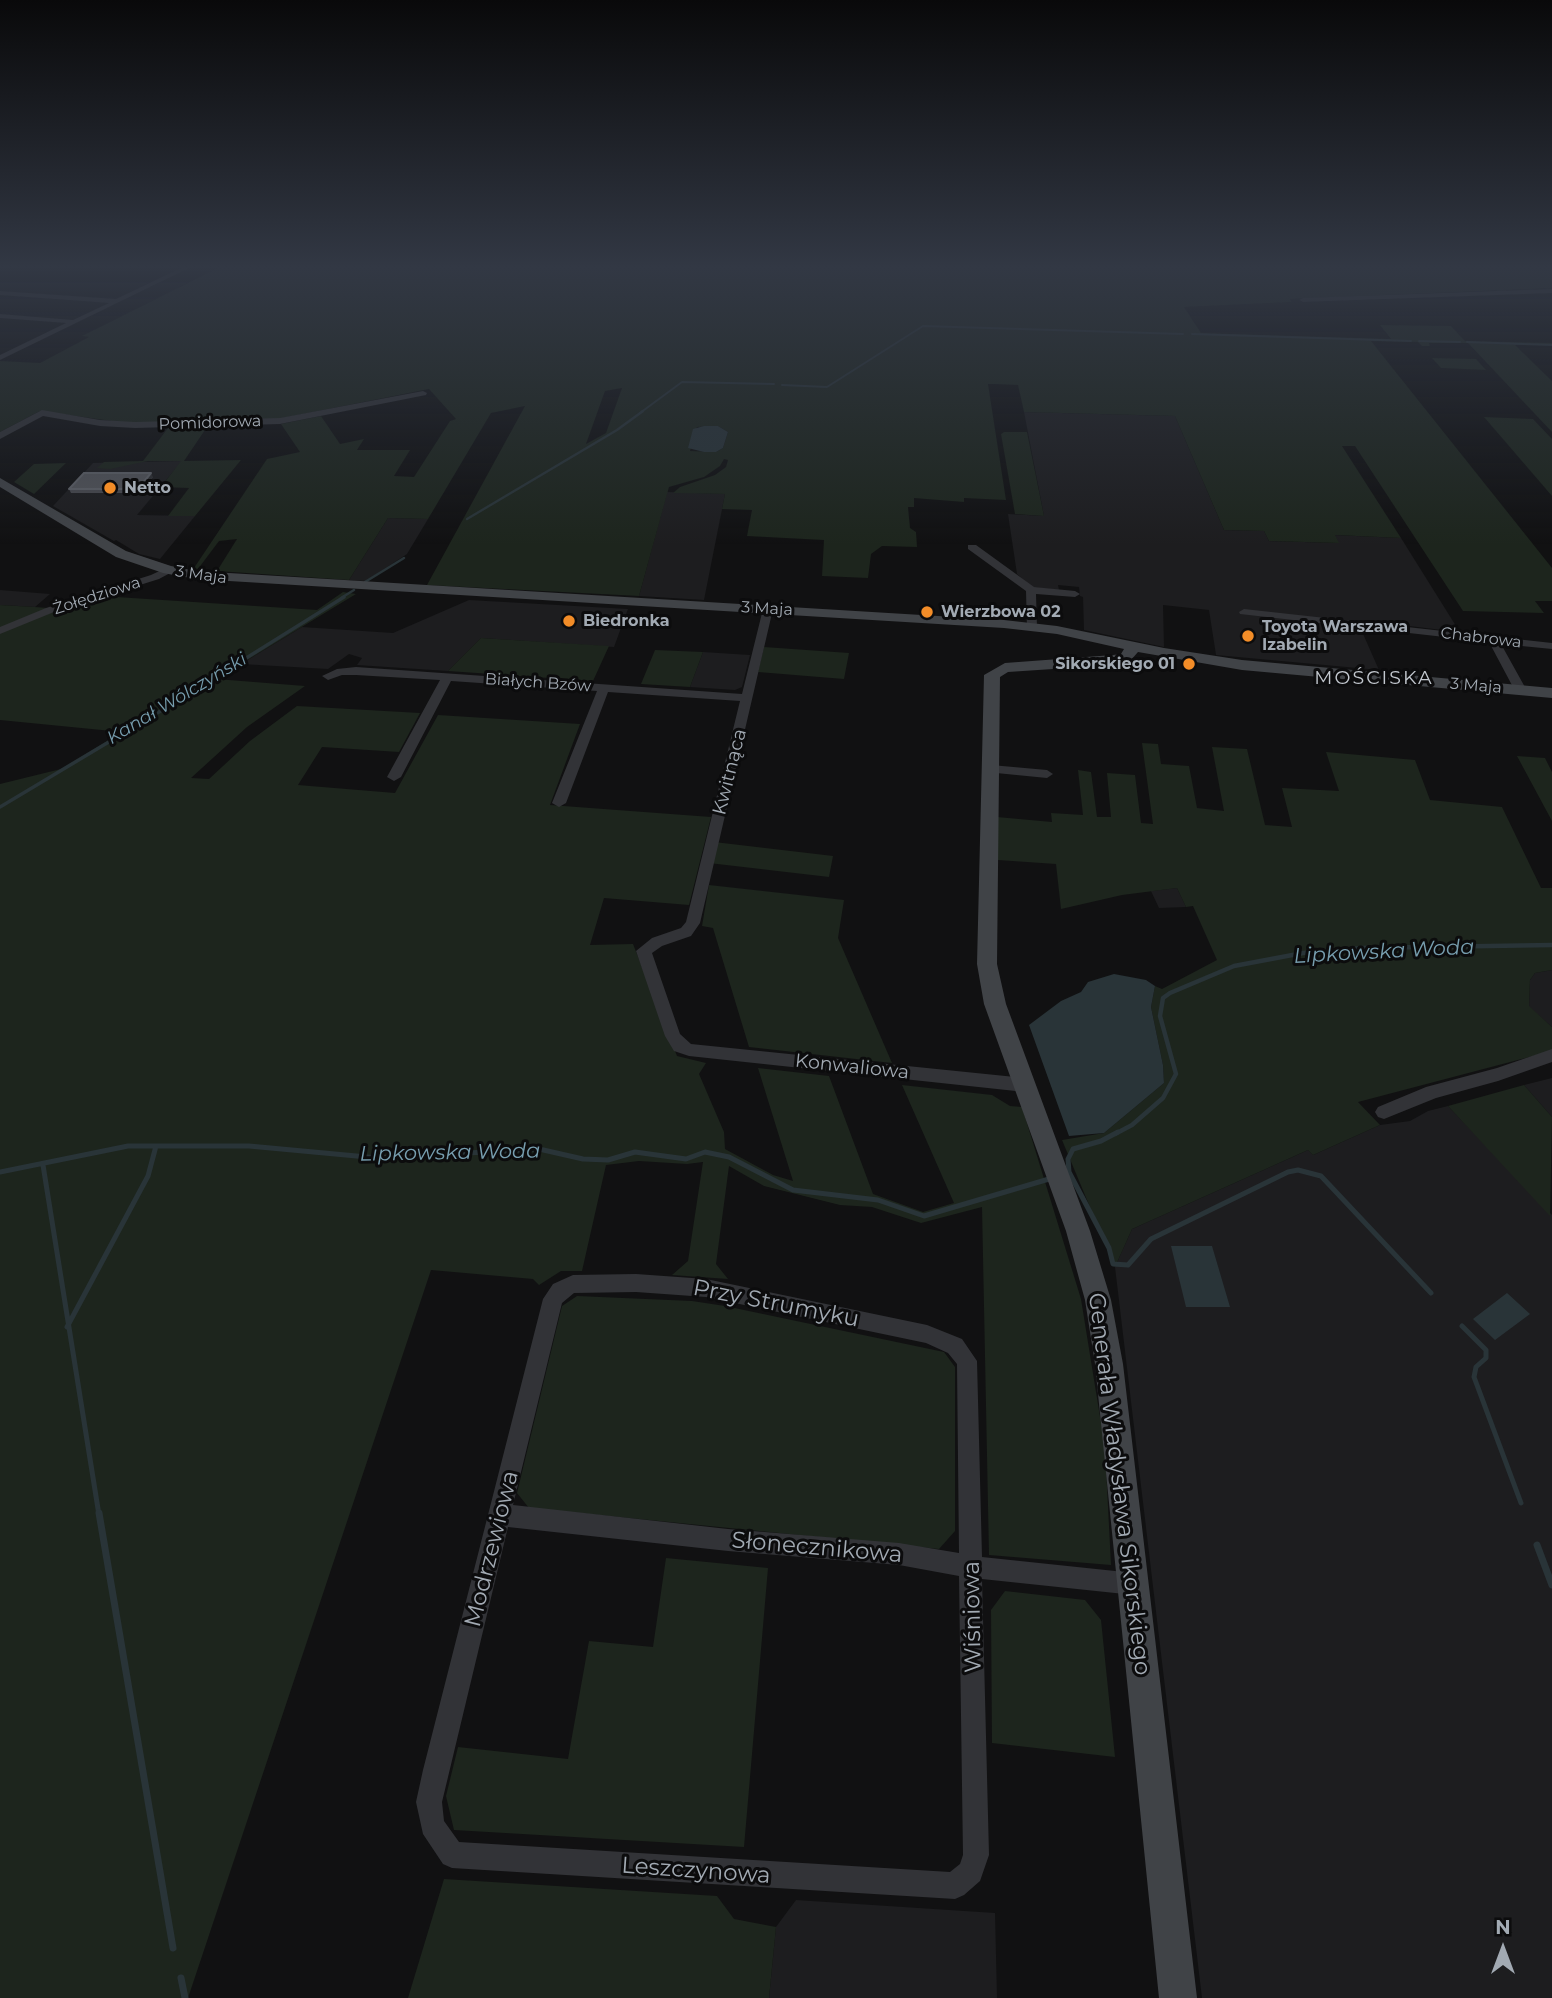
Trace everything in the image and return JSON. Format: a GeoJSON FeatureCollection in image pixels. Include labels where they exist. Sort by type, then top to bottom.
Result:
{"type":"FeatureCollection","features":[{"type":"Feature","properties":{"kind":"main road","name":"3 Maja"},"geometry":{"type":"LineString","coordinates":[[0,482],[121,554],[168,570],[230,579],[1031,626],[1242,665],[1552,692]]}},
{"type":"Feature","properties":{"kind":"main road","name":"Generała Władysława Sikorskiego"},"geometry":{"type":"LineString","coordinates":[[1135,646],[1126,657],[1113,660],[1004,668],[995,672],[990,681],[987,964],[992,996],[1078,1231],[1098,1300],[1109,1364],[1178,1998]]}},
{"type":"Feature","properties":{"kind":"street","name":"Pomidorowa"},"geometry":{"type":"LineString","coordinates":[[0,436],[43,414],[135,425],[280,421],[423,393]]}},
{"type":"Feature","properties":{"kind":"street"},"geometry":{"type":"LineString","coordinates":[[972,547],[1031,590],[1074,594]]}},
{"type":"Feature","properties":{"kind":"street","name":"Żołędziowa"},"geometry":{"type":"LineString","coordinates":[[0,631],[155,577],[168,570]]}},
{"type":"Feature","properties":{"kind":"street"},"geometry":{"type":"LineString","coordinates":[[1031,590],[1031,626]]}},
{"type":"Feature","properties":{"kind":"street","name":"Kwitnąca"},"geometry":{"type":"LineString","coordinates":[[680,1046],[673,1037],[643,954],[647,947],[686,932],[693,923],[768,609]]}},
{"type":"Feature","properties":{"kind":"street","name":"Chabrowa"},"geometry":{"type":"LineString","coordinates":[[1244,612],[1552,646]]}},
{"type":"Feature","properties":{"kind":"street"},"geometry":{"type":"LineString","coordinates":[[1493,640],[1520,689]]}},
{"type":"Feature","properties":{"kind":"street","name":"Białych Bzów"},"geometry":{"type":"LineString","coordinates":[[328,676],[341,671],[356,671],[748,698]]}},
{"type":"Feature","properties":{"kind":"street"},"geometry":{"type":"LineString","coordinates":[[394,777],[448,676]]}},
{"type":"Feature","properties":{"kind":"street"},"geometry":{"type":"LineString","coordinates":[[559,803],[604,688]]}},
{"type":"Feature","properties":{"kind":"street"},"geometry":{"type":"LineString","coordinates":[[991,769],[1047,774]]}},
{"type":"Feature","properties":{"kind":"street","name":"Konwaliowa"},"geometry":{"type":"LineString","coordinates":[[680,1046],[690,1050],[741,1056],[1025,1085]]}},
{"type":"Feature","properties":{"kind":"street"},"geometry":{"type":"LineString","coordinates":[[1384,1112],[1432,1092],[1552,1055]]}},
{"type":"Feature","properties":{"kind":"street","name":"Przy Strumyku"},"geometry":{"type":"LineString","coordinates":[[573,1284],[636,1283],[706,1288],[927,1334],[955,1346],[967,1361]]}},
{"type":"Feature","properties":{"kind":"street","name":"Modrzewiowa"},"geometry":{"type":"LineString","coordinates":[[432,1825],[429,1802],[436,1770],[501,1515],[549,1309],[560,1290],[573,1284]]}},
{"type":"Feature","properties":{"kind":"street","name":"Wiśniowa"},"geometry":{"type":"LineString","coordinates":[[967,1361],[976,1855],[971,1872]]}},
{"type":"Feature","properties":{"kind":"street","name":"Słonecznikowa"},"geometry":{"type":"LineString","coordinates":[[501,1515],[728,1540],[899,1554],[972,1567],[1133,1584]]}},
{"type":"Feature","properties":{"kind":"street","name":"Leszczynowa"},"geometry":{"type":"LineString","coordinates":[[432,1825],[452,1856],[955,1886],[971,1872]]}},
{"type":"Feature","properties":{"kind":"shaded area"},"geometry":{"type":"Polygon","coordinates":[[[47,359],[1386,359],[1552,568],[1552,601],[1535,601],[1544,613],[1463,611],[1355,446],[1342,446],[1401,538],[1335,535],[1339,543],[1269,541],[1264,531],[1224,530],[1175,416],[1024,412],[1018,385],[993,384],[988,384],[1006,500],[964,498],[964,502],[914,498],[914,507],[908,507],[910,528],[916,532],[917,547],[882,546],[871,554],[868,578],[822,576],[824,540],[747,536],[752,510],[722,509],[725,494],[673,493],[680,487],[715,475],[726,467],[728,460],[724,459],[720,466],[704,477],[669,487],[639,596],[427,585],[525,406],[491,413],[428,519],[388,518],[349,580],[217,571],[237,539],[219,541],[198,569],[194,568],[267,459],[300,452],[281,424],[321,416],[340,444],[364,439],[357,450],[410,450],[394,476],[414,477],[450,421],[456,419],[429,389],[273,420],[126,423],[40,411],[0,432],[0,361],[40,363],[47,359]],[[622,388],[605,391],[586,444],[606,433],[622,388]],[[718,426],[697,427],[690,451],[716,452],[723,448],[728,432],[718,426]]]}},
{"type":"Feature","properties":{"kind":"shaded area"},"geometry":{"type":"Polygon","coordinates":[[[1433,359],[1476,359],[1486,370],[1441,368],[1433,359]]]}},
{"type":"Feature","properties":{"kind":"shaded area"},"geometry":{"type":"Polygon","coordinates":[[[1483,359],[1530,359],[1552,381],[1552,432],[1483,359]]]}},
{"type":"Feature","properties":{"kind":"shaded area"},"geometry":{"type":"Polygon","coordinates":[[[1024,412],[1175,416],[1224,530],[1264,531],[1269,541],[1338,543],[1334,535],[1401,538],[1456,626],[1450,631],[1385,623],[1386,626],[1360,627],[1379,670],[1216,655],[1209,610],[1163,605],[1164,647],[1084,630],[1083,597],[1080,596],[1079,587],[1058,585],[1059,590],[1031,587],[1017,574],[1008,514],[1044,516],[1024,412]]]}},
{"type":"Feature","properties":{"kind":"shaded area"},"geometry":{"type":"Polygon","coordinates":[[[1484,417],[1533,419],[1552,439],[1552,496],[1484,417]]]}},
{"type":"Feature","properties":{"kind":"shaded area"},"geometry":{"type":"Polygon","coordinates":[[[718,426],[728,432],[723,448],[716,452],[704,452],[688,448],[693,429],[718,426]]]}},
{"type":"Feature","properties":{"kind":"shaded area"},"geometry":{"type":"Polygon","coordinates":[[[207,427],[184,461],[241,460],[195,516],[168,516],[189,488],[161,487],[181,461],[148,461],[110,469],[97,468],[104,462],[143,461],[168,428],[207,427]]]}},
{"type":"Feature","properties":{"kind":"shaded area"},"geometry":{"type":"Polygon","coordinates":[[[1027,432],[1044,516],[1015,514],[1001,434],[1027,432]]]}},
{"type":"Feature","properties":{"kind":"shaded area"},"geometry":{"type":"Polygon","coordinates":[[[182,461],[137,515],[195,516],[160,559],[139,554],[53,506],[93,463],[182,461]]]}},
{"type":"Feature","properties":{"kind":"shaded area"},"geometry":{"type":"Polygon","coordinates":[[[66,463],[34,494],[14,482],[34,464],[66,463]]]}},
{"type":"Feature","properties":{"kind":"shaded area"},"geometry":{"type":"Polygon","coordinates":[[[667,492],[725,494],[704,600],[639,596],[667,492]]]}},
{"type":"Feature","properties":{"kind":"shaded area"},"geometry":{"type":"Polygon","coordinates":[[[388,518],[428,519],[407,554],[366,581],[349,580],[388,518]]]}},
{"type":"Feature","properties":{"kind":"shaded area"},"geometry":{"type":"Polygon","coordinates":[[[0,590],[50,594],[35,607],[0,605],[0,590]]]}},
{"type":"Feature","properties":{"kind":"shaded area"},"geometry":{"type":"Polygon","coordinates":[[[343,592],[356,594],[216,679],[305,686],[247,727],[191,778],[209,779],[250,741],[297,706],[420,713],[399,752],[322,747],[298,785],[395,793],[438,715],[580,724],[550,805],[711,817],[689,905],[604,898],[590,945],[633,944],[677,1056],[706,1063],[699,1074],[724,1132],[725,1149],[773,1175],[793,1181],[758,1068],[829,1076],[873,1194],[923,1212],[954,1203],[902,1085],[992,1095],[1010,1106],[1022,1107],[1081,1299],[1105,1448],[1111,1565],[989,1555],[982,1207],[921,1223],[872,1207],[840,1205],[764,1186],[729,1166],[716,1264],[728,1279],[672,1275],[688,1261],[703,1162],[687,1164],[639,1161],[606,1165],[582,1271],[561,1271],[539,1285],[533,1279],[431,1270],[188,1998],[0,1998],[0,784],[61,769],[122,732],[0,720],[0,633],[25,621],[101,596],[317,610],[343,592]]]}},
{"type":"Feature","properties":{"kind":"shaded area"},"geometry":{"type":"Polygon","coordinates":[[[469,600],[628,609],[614,647],[481,638],[448,671],[357,665],[362,658],[349,654],[328,669],[241,664],[302,627],[393,633],[469,600]]]}},
{"type":"Feature","properties":{"kind":"shaded area"},"geometry":{"type":"Polygon","coordinates":[[[0,605],[35,607],[48,608],[0,628],[0,605]]]}},
{"type":"Feature","properties":{"kind":"shaded area"},"geometry":{"type":"Polygon","coordinates":[[[481,638],[609,646],[593,681],[448,671],[481,638]]]}},
{"type":"Feature","properties":{"kind":"shaded area"},"geometry":{"type":"Polygon","coordinates":[[[764,647],[849,653],[844,679],[758,672],[764,647]]]}},
{"type":"Feature","properties":{"kind":"shaded area"},"geometry":{"type":"Polygon","coordinates":[[[655,650],[703,652],[690,687],[641,684],[655,650]]]}},
{"type":"Feature","properties":{"kind":"shaded area"},"geometry":{"type":"Polygon","coordinates":[[[703,652],[750,655],[742,687],[735,690],[690,687],[703,652]]]}},
{"type":"Feature","properties":{"kind":"shaded area"},"geometry":{"type":"Polygon","coordinates":[[[1142,743],[1158,744],[1161,764],[1189,766],[1197,808],[1224,811],[1212,747],[1247,749],[1265,825],[1292,827],[1282,788],[1339,791],[1326,752],[1415,760],[1430,800],[1502,807],[1541,888],[1552,888],[1552,970],[1535,973],[1530,980],[1529,1006],[1552,1027],[1552,1051],[1358,1102],[1380,1125],[1313,1155],[1308,1150],[1132,1229],[1115,1267],[1062,1140],[1104,1133],[1164,1083],[1151,1007],[1155,986],[1162,989],[1217,960],[1193,906],[1186,907],[1177,888],[1122,895],[1061,909],[1056,864],[998,860],[997,817],[1052,822],[1051,813],[1083,815],[1078,770],[1091,772],[1097,817],[1111,817],[1107,773],[1135,775],[1141,823],[1153,824],[1142,743]]]}},
{"type":"Feature","properties":{"kind":"shaded area"},"geometry":{"type":"Polygon","coordinates":[[[1517,756],[1545,758],[1552,772],[1552,821],[1517,756]]]}},
{"type":"Feature","properties":{"kind":"shaded area"},"geometry":{"type":"Polygon","coordinates":[[[714,842],[833,856],[829,877],[709,863],[714,842]]]}},
{"type":"Feature","properties":{"kind":"shaded area"},"geometry":{"type":"Polygon","coordinates":[[[709,885],[844,900],[838,938],[892,1063],[749,1047],[713,928],[702,926],[709,885]]]}},
{"type":"Feature","properties":{"kind":"shaded area"},"geometry":{"type":"Polygon","coordinates":[[[1177,888],[1186,907],[1159,908],[1151,891],[1177,888]]]}},
{"type":"Feature","properties":{"kind":"shaded area"},"geometry":{"type":"Polygon","coordinates":[[[1552,970],[1552,1027],[1529,1007],[1530,980],[1535,973],[1552,970]]]}},
{"type":"Feature","properties":{"kind":"shaded area"},"geometry":{"type":"Polygon","coordinates":[[[1114,974],[1146,980],[1155,986],[1151,1007],[1164,1083],[1104,1133],[1069,1136],[1029,1025],[1061,1001],[1081,992],[1088,982],[1114,974]]]}},
{"type":"Feature","properties":{"kind":"shaded area"},"geometry":{"type":"Polygon","coordinates":[[[1552,1078],[1552,1117],[1524,1085],[1552,1078]]]}},
{"type":"Feature","properties":{"kind":"shaded area"},"geometry":{"type":"Polygon","coordinates":[[[1524,1085],[1552,1117],[1550,1216],[1448,1106],[1524,1085]]]}},
{"type":"Feature","properties":{"kind":"shaded area"},"geometry":{"type":"Polygon","coordinates":[[[1448,1106],[1552,1215],[1552,1998],[1202,1998],[1115,1267],[1132,1229],[1308,1150],[1313,1155],[1380,1125],[1410,1121],[1428,1111],[1448,1106]]]}},
{"type":"Feature","properties":{"kind":"shaded area"},"geometry":{"type":"Polygon","coordinates":[[[1171,1246],[1212,1246],[1230,1307],[1186,1307],[1171,1246]]]}},
{"type":"Feature","properties":{"kind":"shaded area"},"geometry":{"type":"Polygon","coordinates":[[[1507,1293],[1530,1314],[1495,1340],[1473,1319],[1507,1293]]]}},
{"type":"Feature","properties":{"kind":"shaded area"},"geometry":{"type":"Polygon","coordinates":[[[577,1296],[692,1301],[725,1306],[944,1352],[955,1367],[955,1531],[939,1549],[529,1508],[517,1493],[562,1306],[577,1296]]]}},
{"type":"Feature","properties":{"kind":"shaded area"},"geometry":{"type":"Polygon","coordinates":[[[666,1558],[768,1568],[744,1847],[454,1830],[446,1796],[458,1747],[568,1759],[589,1641],[653,1647],[666,1558]]]}},
{"type":"Feature","properties":{"kind":"shaded area"},"geometry":{"type":"Polygon","coordinates":[[[1005,1591],[1085,1600],[1101,1620],[1115,1757],[992,1743],[991,1610],[1005,1591]]]}},
{"type":"Feature","properties":{"kind":"shaded area"},"geometry":{"type":"Polygon","coordinates":[[[444,1879],[717,1896],[734,1919],[776,1927],[769,1998],[408,1998],[444,1879]]]}},
{"type":"Feature","properties":{"kind":"shaded area"},"geometry":{"type":"Polygon","coordinates":[[[796,1900],[995,1913],[997,1998],[769,1998],[776,1927],[796,1900]]]}},
{"type":"Feature","properties":{"kind":"building","name":"Netto"},"geometry":{"type":"Polygon","coordinates":[[[84,473],[151,473],[138,489],[69,489],[84,473]]]}},
{"type":"Feature","properties":{"kind":"waterway","name":"Kanał Wólczyński"},"geometry":{"type":"LineString","coordinates":[[782,385],[827,387],[871,359]]}},
{"type":"Feature","properties":{"kind":"waterway","name":"Kanał Wólczyński"},"geometry":{"type":"LineString","coordinates":[[640,413],[682,382],[774,384]]}},
{"type":"Feature","properties":{"kind":"waterway","name":"Kanał Wólczyński"},"geometry":{"type":"LineString","coordinates":[[467,519],[617,430],[643,411]]}},
{"type":"Feature","properties":{"kind":"waterway","name":"Kanał Wólczyński"},"geometry":{"type":"LineString","coordinates":[[365,582],[404,558]]}},
{"type":"Feature","properties":{"kind":"waterway","name":"Kanał Wólczyński"},"geometry":{"type":"LineString","coordinates":[[341,598],[354,590]]}},
{"type":"Feature","properties":{"kind":"waterway","name":"Kanał Wólczyński"},"geometry":{"type":"LineString","coordinates":[[0,807],[344,597]]}},
{"type":"Feature","properties":{"kind":"waterway","name":"Lipkowska Woda"},"geometry":{"type":"LineString","coordinates":[[1115,1134],[1132,1125],[1163,1098],[1176,1074],[1160,1016],[1163,998],[1170,993],[1234,966],[1303,953],[1362,948],[1552,945]]}},
{"type":"Feature","properties":{"kind":"waterway"},"geometry":{"type":"LineString","coordinates":[[1118,1132],[1101,1141],[1073,1149],[1068,1159],[1069,1172],[1109,1248],[1113,1264],[1128,1265],[1151,1239],[1288,1172],[1298,1170],[1321,1176],[1431,1293]]}},
{"type":"Feature","properties":{"kind":"waterway","name":"Lipkowska Woda"},"geometry":{"type":"LineString","coordinates":[[0,1172],[128,1146],[156,1146]]}},
{"type":"Feature","properties":{"kind":"waterway"},"geometry":{"type":"LineString","coordinates":[[68,1324],[148,1176],[156,1146]]}},
{"type":"Feature","properties":{"kind":"waterway","name":"Lipkowska Woda"},"geometry":{"type":"LineString","coordinates":[[156,1146],[249,1146],[378,1158],[539,1149],[583,1159],[608,1160],[635,1152],[686,1159],[705,1152],[729,1157],[793,1190],[878,1200],[924,1216],[1049,1179]]}},
{"type":"Feature","properties":{"kind":"waterway"},"geometry":{"type":"LineString","coordinates":[[43,1165],[68,1324]]}},
{"type":"Feature","properties":{"kind":"waterway"},"geometry":{"type":"LineString","coordinates":[[68,1324],[99,1515]]}},
{"type":"Feature","properties":{"kind":"waterway"},"geometry":{"type":"LineString","coordinates":[[1462,1326],[1486,1350],[1486,1358],[1476,1367],[1474,1377],[1521,1503]]}},
{"type":"Feature","properties":{"kind":"waterway"},"geometry":{"type":"LineString","coordinates":[[99,1513],[173,1948]]}},
{"type":"Feature","properties":{"kind":"waterway"},"geometry":{"type":"LineString","coordinates":[[1537,1545],[1552,1585]]}},
{"type":"Feature","properties":{"kind":"waterway"},"geometry":{"type":"LineString","coordinates":[[181,1978],[185,1998]]}},
{"type":"Feature","properties":{"kind":"place","name":"Netto"},"geometry":{"type":"Point","coordinates":[110,488]}},
{"type":"Feature","properties":{"kind":"place","name":"Wierzbowa 02"},"geometry":{"type":"Point","coordinates":[927,612]}},
{"type":"Feature","properties":{"kind":"place","name":"Biedronka"},"geometry":{"type":"Point","coordinates":[569,621]}},
{"type":"Feature","properties":{"kind":"place","name":"Toyota Warszawa Izabelin"},"geometry":{"type":"Point","coordinates":[1248,636]}},
{"type":"Feature","properties":{"kind":"place","name":"Sikorskiego 01"},"geometry":{"type":"Point","coordinates":[1189,664]}},
{"type":"Feature","properties":{"kind":"district","name":"MOŚCISKA"},"geometry":{"type":"Point","coordinates":[1374,678]}}]}
